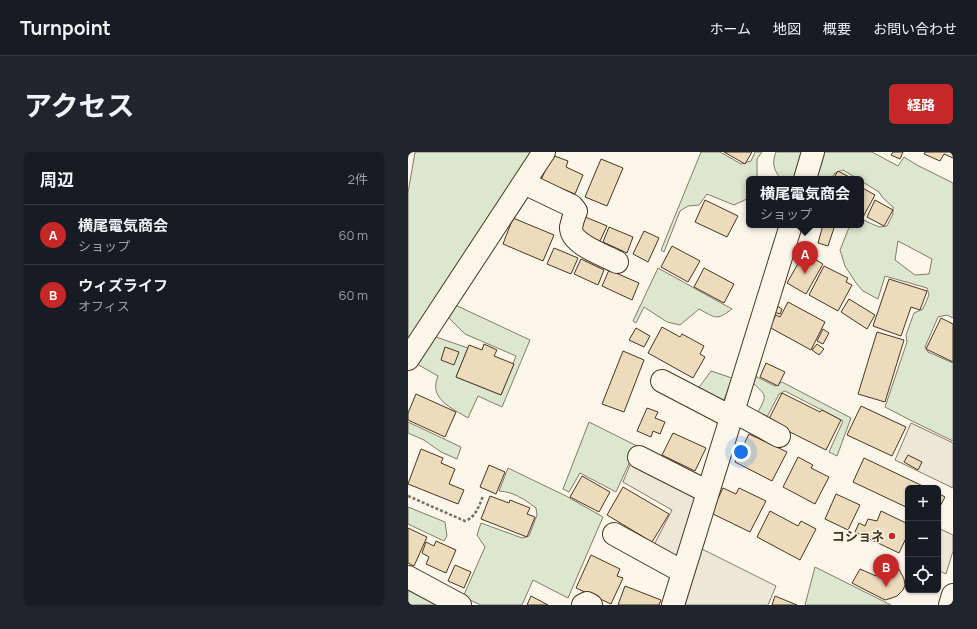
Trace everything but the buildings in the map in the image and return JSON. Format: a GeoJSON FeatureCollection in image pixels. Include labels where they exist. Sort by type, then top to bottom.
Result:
{"type":"FeatureCollection","features":[{"type":"Feature","properties":{"kind":"street"},"geometry":{"type":"LineString","coordinates":[[408,359],[544,152]]}},
{"type":"Feature","properties":{"kind":"street"},"geometry":{"type":"LineString","coordinates":[[806,176],[813,152]]}},
{"type":"Feature","properties":{"kind":"street"},"geometry":{"type":"LineString","coordinates":[[524,183],[572,206],[576,211],[571,227],[573,236],[580,244],[617,262]]}},
{"type":"Feature","properties":{"kind":"street"},"geometry":{"type":"LineString","coordinates":[[673,605],[790,228]]}},
{"type":"Feature","properties":{"kind":"street"},"geometry":{"type":"LineString","coordinates":[[662,381],[780,436]]}},
{"type":"Feature","properties":{"kind":"street"},"geometry":{"type":"LineString","coordinates":[[639,457],[708,492]]}},
{"type":"Feature","properties":{"kind":"street"},"geometry":{"type":"LineString","coordinates":[[614,534],[683,572]]}},
{"type":"Feature","properties":{"kind":"street"},"geometry":{"type":"LineString","coordinates":[[408,577],[460,605]]}},
{"type":"Feature","properties":{"kind":"street"},"geometry":{"type":"LineString","coordinates":[[950,605],[953,595]]}},
{"type":"Feature","properties":{"kind":"street"},"geometry":{"type":"LineString","coordinates":[[583,605],[587,603],[592,605]]}},
{"type":"Feature","properties":{"kind":"path"},"geometry":{"type":"LineString","coordinates":[[408,496],[465,521],[471,519],[483,496]]}},
{"type":"Feature","properties":{"kind":"green space"},"geometry":{"type":"Polygon","coordinates":[[[415,152],[534,152],[408,346],[408,193],[415,152]]]}},
{"type":"Feature","properties":{"kind":"green space"},"geometry":{"type":"Polygon","coordinates":[[[701,152],[720,152],[741,164],[751,161],[755,152],[762,152],[757,159],[757,176],[746,176],[746,199],[734,205],[707,194],[699,205],[688,206],[680,211],[664,252],[661,250],[701,152]]]}},
{"type":"Feature","properties":{"kind":"green space"},"geometry":{"type":"Polygon","coordinates":[[[776,152],[801,152],[803,154],[797,176],[779,176],[774,166],[776,152]]]}},
{"type":"Feature","properties":{"kind":"green space"},"geometry":{"type":"Polygon","coordinates":[[[822,152],[872,152],[898,166],[904,157],[953,183],[953,318],[947,315],[938,317],[925,347],[928,352],[953,363],[953,441],[885,407],[907,342],[906,335],[914,313],[923,309],[929,295],[927,288],[885,276],[878,299],[863,291],[856,283],[845,266],[840,250],[849,228],[864,228],[864,220],[879,227],[887,226],[893,214],[893,207],[882,197],[879,192],[864,183],[864,176],[853,176],[843,170],[835,173],[833,176],[815,176],[822,152]],[[898,241],[895,260],[915,275],[929,274],[932,259],[898,241]]]}},
{"type":"Feature","properties":{"kind":"green space"},"geometry":{"type":"Polygon","coordinates":[[[658,268],[732,309],[719,317],[716,317],[699,309],[680,325],[667,322],[644,307],[636,323],[633,321],[658,268]]]}},
{"type":"Feature","properties":{"kind":"green space"},"geometry":{"type":"Polygon","coordinates":[[[451,303],[530,340],[502,407],[478,396],[468,418],[443,402],[436,391],[438,376],[417,364],[433,336],[468,348],[456,377],[501,395],[516,356],[465,334],[446,315],[451,303]]]}},
{"type":"Feature","properties":{"kind":"green space"},"geometry":{"type":"Polygon","coordinates":[[[711,371],[732,378],[723,403],[697,390],[711,371]]]}},
{"type":"Feature","properties":{"kind":"green space"},"geometry":{"type":"Polygon","coordinates":[[[755,376],[775,386],[782,382],[851,418],[837,456],[829,452],[843,421],[785,391],[779,394],[767,417],[758,412],[764,396],[753,383],[755,376]]]}},
{"type":"Feature","properties":{"kind":"green space"},"geometry":{"type":"Polygon","coordinates":[[[408,422],[461,447],[457,459],[441,452],[424,440],[408,433],[408,422]]]}},
{"type":"Feature","properties":{"kind":"green space"},"geometry":{"type":"Polygon","coordinates":[[[589,422],[637,446],[616,492],[580,473],[569,492],[563,489],[589,422]]]}},
{"type":"Feature","properties":{"kind":"green space"},"geometry":{"type":"Polygon","coordinates":[[[508,468],[566,496],[603,517],[568,598],[533,580],[522,605],[481,605],[463,597],[485,547],[477,535],[481,523],[522,538],[529,536],[537,515],[536,508],[523,499],[514,494],[499,491],[508,468]]]}},
{"type":"Feature","properties":{"kind":"green space"},"geometry":{"type":"Polygon","coordinates":[[[408,507],[445,522],[447,536],[444,541],[408,524],[408,507]]]}},
{"type":"Feature","properties":{"kind":"green space"},"geometry":{"type":"Polygon","coordinates":[[[815,567],[891,605],[805,605],[815,567]]]}},
{"type":"Feature","properties":{"kind":"green space"},"geometry":{"type":"Polygon","coordinates":[[[408,584],[443,605],[408,605],[408,584]]]}},
{"type":"Feature","properties":{"kind":"shaded area"},"geometry":{"type":"Polygon","coordinates":[[[911,423],[953,443],[953,488],[895,460],[911,423]]]}},
{"type":"Feature","properties":{"kind":"shaded area"},"geometry":{"type":"Polygon","coordinates":[[[632,460],[699,496],[678,558],[654,545],[672,510],[623,482],[632,460]]]}},
{"type":"Feature","properties":{"kind":"shaded area"},"geometry":{"type":"Polygon","coordinates":[[[941,529],[953,535],[953,551],[946,574],[941,572],[941,529]]]}},
{"type":"Feature","properties":{"kind":"shaded area"},"geometry":{"type":"Polygon","coordinates":[[[702,549],[776,586],[768,605],[685,605],[702,549]]]}},
{"type":"Feature","properties":{"kind":"place","name":"横尾電気商会"},"geometry":{"type":"Point","coordinates":[805,274]}},
{"type":"Feature","properties":{"kind":"place","name":"コショネ"},"geometry":{"type":"Point","coordinates":[892,536]}},
{"type":"Feature","properties":{"kind":"place","name":"ウィズライフ"},"geometry":{"type":"Point","coordinates":[886,587]}}]}
